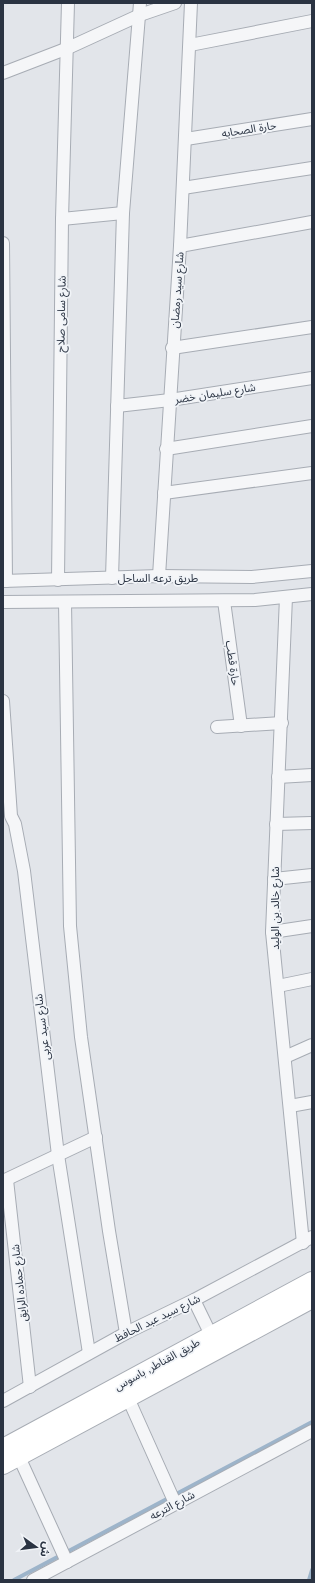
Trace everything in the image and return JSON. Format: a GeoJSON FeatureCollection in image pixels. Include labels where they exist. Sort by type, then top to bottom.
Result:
{"type":"FeatureCollection","features":[{"type":"Feature","properties":{"kind":"main road","name":"طريق القناطر, باسوس"},"geometry":{"type":"LineString","coordinates":[[3,1448],[312,1282]]}},
{"type":"Feature","properties":{"kind":"main road","name":"طريق القناطر, باسوس"},"geometry":{"type":"LineString","coordinates":[[3,1465],[312,1299]]}},
{"type":"Feature","properties":{"kind":"street","name":"شارع سامى صلاح"},"geometry":{"type":"LineString","coordinates":[[58,580],[62,219],[68,48],[68,3]]}},
{"type":"Feature","properties":{"kind":"street"},"geometry":{"type":"LineString","coordinates":[[3,73],[68,48],[140,9],[175,3]]}},
{"type":"Feature","properties":{"kind":"street","name":"شارع سيد رمضان"},"geometry":{"type":"LineString","coordinates":[[159,576],[172,348],[180,246],[192,3]]}},
{"type":"Feature","properties":{"kind":"street"},"geometry":{"type":"LineString","coordinates":[[112,578],[123,213],[140,9]]}},
{"type":"Feature","properties":{"kind":"street"},"geometry":{"type":"LineString","coordinates":[[190,45],[312,22]]}},
{"type":"Feature","properties":{"kind":"street","name":"حارة الصحابه"},"geometry":{"type":"LineString","coordinates":[[186,139],[312,119]]}},
{"type":"Feature","properties":{"kind":"street"},"geometry":{"type":"LineString","coordinates":[[183,188],[312,168]]}},
{"type":"Feature","properties":{"kind":"street"},"geometry":{"type":"LineString","coordinates":[[62,219],[123,213]]}},
{"type":"Feature","properties":{"kind":"street"},"geometry":{"type":"LineString","coordinates":[[180,246],[312,222]]}},
{"type":"Feature","properties":{"kind":"street"},"geometry":{"type":"LineString","coordinates":[[3,243],[5,581]]}},
{"type":"Feature","properties":{"kind":"street"},"geometry":{"type":"LineString","coordinates":[[172,348],[312,327]]}},
{"type":"Feature","properties":{"kind":"street","name":"شارع سليمان خضر"},"geometry":{"type":"LineString","coordinates":[[117,406],[170,400],[312,378]]}},
{"type":"Feature","properties":{"kind":"street"},"geometry":{"type":"LineString","coordinates":[[166,449],[312,426]]}},
{"type":"Feature","properties":{"kind":"street"},"geometry":{"type":"LineString","coordinates":[[164,493],[312,473]]}},
{"type":"Feature","properties":{"kind":"street","name":"طريق ترعه الساحل"},"geometry":{"type":"LineString","coordinates":[[5,581],[159,576],[252,576],[312,571]]}},
{"type":"Feature","properties":{"kind":"street","name":"طريق ترعه الساحل"},"geometry":{"type":"LineString","coordinates":[[3,602],[224,601],[255,600],[312,594]]}},
{"type":"Feature","properties":{"kind":"street","name":"شارع خالد بن الوليد"},"geometry":{"type":"LineString","coordinates":[[286,597],[282,724],[278,777],[272,932],[290,1106],[307,1240]]}},
{"type":"Feature","properties":{"kind":"street","name":"حارة قطب"},"geometry":{"type":"LineString","coordinates":[[224,601],[242,726]]}},
{"type":"Feature","properties":{"kind":"street"},"geometry":{"type":"LineString","coordinates":[[65,602],[70,926],[81,1037],[109,1231],[126,1333]]}},
{"type":"Feature","properties":{"kind":"street","name":"شارع سيد عربى"},"geometry":{"type":"LineString","coordinates":[[3,701],[11,816],[15,824],[24,871],[58,1156],[89,1353]]}},
{"type":"Feature","properties":{"kind":"street"},"geometry":{"type":"LineString","coordinates":[[217,727],[282,724]]}},
{"type":"Feature","properties":{"kind":"street"},"geometry":{"type":"LineString","coordinates":[[278,777],[312,775]]}},
{"type":"Feature","properties":{"kind":"street"},"geometry":{"type":"LineString","coordinates":[[276,824],[312,823]]}},
{"type":"Feature","properties":{"kind":"street"},"geometry":{"type":"LineString","coordinates":[[274,879],[312,875]]}},
{"type":"Feature","properties":{"kind":"street"},"geometry":{"type":"LineString","coordinates":[[272,932],[312,926]]}},
{"type":"Feature","properties":{"kind":"street"},"geometry":{"type":"LineString","coordinates":[[278,986],[312,979]]}},
{"type":"Feature","properties":{"kind":"street"},"geometry":{"type":"LineString","coordinates":[[285,1057],[312,1044]]}},
{"type":"Feature","properties":{"kind":"street"},"geometry":{"type":"LineString","coordinates":[[290,1106],[312,1102]]}},
{"type":"Feature","properties":{"kind":"street"},"geometry":{"type":"LineString","coordinates":[[5,1180],[96,1137]]}},
{"type":"Feature","properties":{"kind":"street","name":"شارع حماده الرايق"},"geometry":{"type":"LineString","coordinates":[[5,1180],[30,1386]]}},
{"type":"Feature","properties":{"kind":"street","name":"شارع سيد عبد الحافظ"},"geometry":{"type":"LineString","coordinates":[[3,1401],[126,1333],[194,1300],[307,1240]]}},
{"type":"Feature","properties":{"kind":"street"},"geometry":{"type":"LineString","coordinates":[[194,1300],[211,1336]]}},
{"type":"Feature","properties":{"kind":"street"},"geometry":{"type":"LineString","coordinates":[[128,1398],[175,1503]]}},
{"type":"Feature","properties":{"kind":"street","name":"شارع الترعه"},"geometry":{"type":"LineString","coordinates":[[33,1580],[312,1431]]}},
{"type":"Feature","properties":{"kind":"street"},"geometry":{"type":"LineString","coordinates":[[19,1457],[67,1562]]}},
{"type":"Feature","properties":{"kind":"waterway"},"geometry":{"type":"LineString","coordinates":[[14,1580],[312,1422]]}},
{"type":"Feature","properties":{"kind":"waterway"},"geometry":{"type":"LineString","coordinates":[[309,1580],[312,1570]]}}]}
